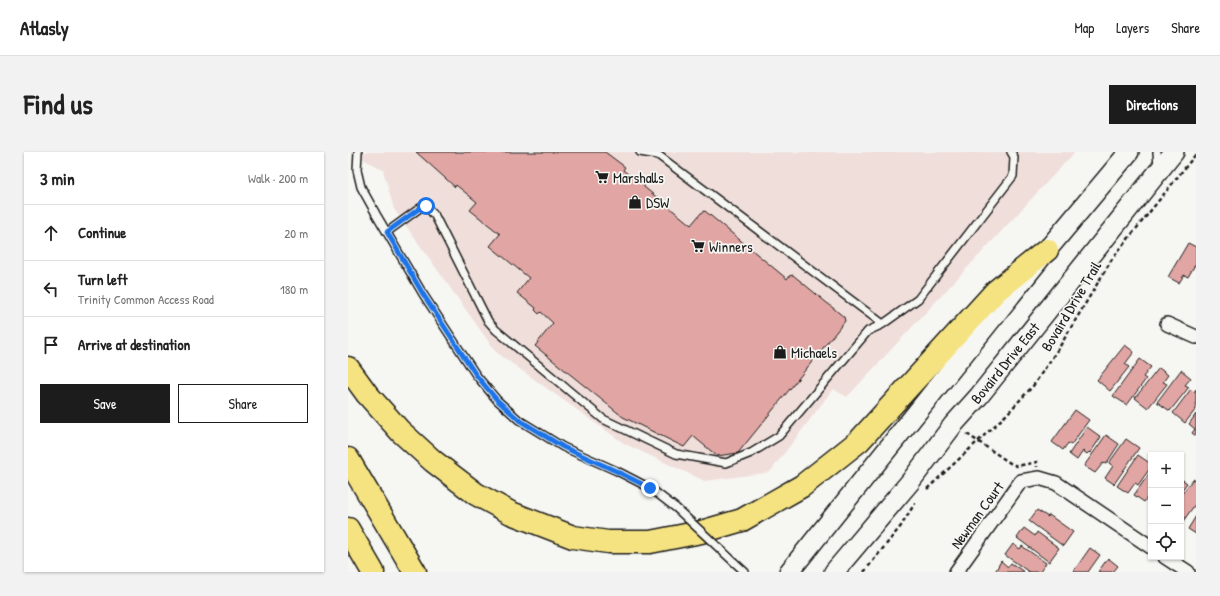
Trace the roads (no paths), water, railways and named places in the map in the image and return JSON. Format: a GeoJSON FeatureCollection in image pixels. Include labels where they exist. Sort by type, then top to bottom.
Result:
{"type":"FeatureCollection","features":[{"type":"Feature","properties":{"kind":"highway"},"geometry":{"type":"LineString","coordinates":[[348,368],[367,394],[400,431],[433,461],[476,494],[511,513],[573,536],[608,542],[650,542],[702,532],[742,520],[802,486],[859,441],[996,291],[1048,250]]}},
{"type":"Feature","properties":{"kind":"highway"},"geometry":{"type":"LineString","coordinates":[[348,458],[415,572]]}},
{"type":"Feature","properties":{"kind":"highway"},"geometry":{"type":"LineString","coordinates":[[348,529],[373,572]]}},
{"type":"Feature","properties":{"kind":"main road","name":"Bovaird Drive East"},"geometry":{"type":"LineString","coordinates":[[834,572],[910,482],[953,425],[984,390],[1174,152]]}},
{"type":"Feature","properties":{"kind":"main road"},"geometry":{"type":"LineString","coordinates":[[789,572],[1124,155]]}},
{"type":"Feature","properties":{"kind":"street"},"geometry":{"type":"LineString","coordinates":[[1167,324],[1196,337]]}},
{"type":"Feature","properties":{"kind":"street","name":"Newman Court"},"geometry":{"type":"LineString","coordinates":[[956,572],[1021,481],[1039,478],[1056,483],[1148,545]]}},
{"type":"Feature","properties":{"kind":"street"},"geometry":{"type":"LineString","coordinates":[[1170,560],[1188,572]]}},
{"type":"Feature","properties":{"kind":"lane"},"geometry":{"type":"LineString","coordinates":[[358,152],[357,170],[361,187],[423,294],[476,375],[497,400],[519,420],[563,447],[650,488],[676,508],[745,572]]}},
{"type":"Feature","properties":{"kind":"lane"},"geometry":{"type":"LineString","coordinates":[[640,152],[660,154],[883,324]]}},
{"type":"Feature","properties":{"kind":"lane"},"geometry":{"type":"LineString","coordinates":[[387,232],[420,208],[426,206],[435,216],[488,321],[496,330],[603,419],[676,454],[726,463],[751,453],[779,436],[868,331],[883,324],[918,299],[1013,176],[1014,157],[1011,152]]}},
{"type":"Feature","properties":{"kind":"lane"},"geometry":{"type":"LineString","coordinates":[[1157,152],[1159,171]]}},
{"type":"Feature","properties":{"kind":"lane"},"geometry":{"type":"LineString","coordinates":[[734,562],[738,572]]}},
{"type":"Feature","properties":{"kind":"place","name":"Marshalls"},"geometry":{"type":"Point","coordinates":[602,177]}},
{"type":"Feature","properties":{"kind":"place","name":"DSW"},"geometry":{"type":"Point","coordinates":[635,202]}},
{"type":"Feature","properties":{"kind":"place","name":"Winners"},"geometry":{"type":"Point","coordinates":[698,246]}},
{"type":"Feature","properties":{"kind":"place","name":"Michaels"},"geometry":{"type":"Point","coordinates":[780,352]}}]}
